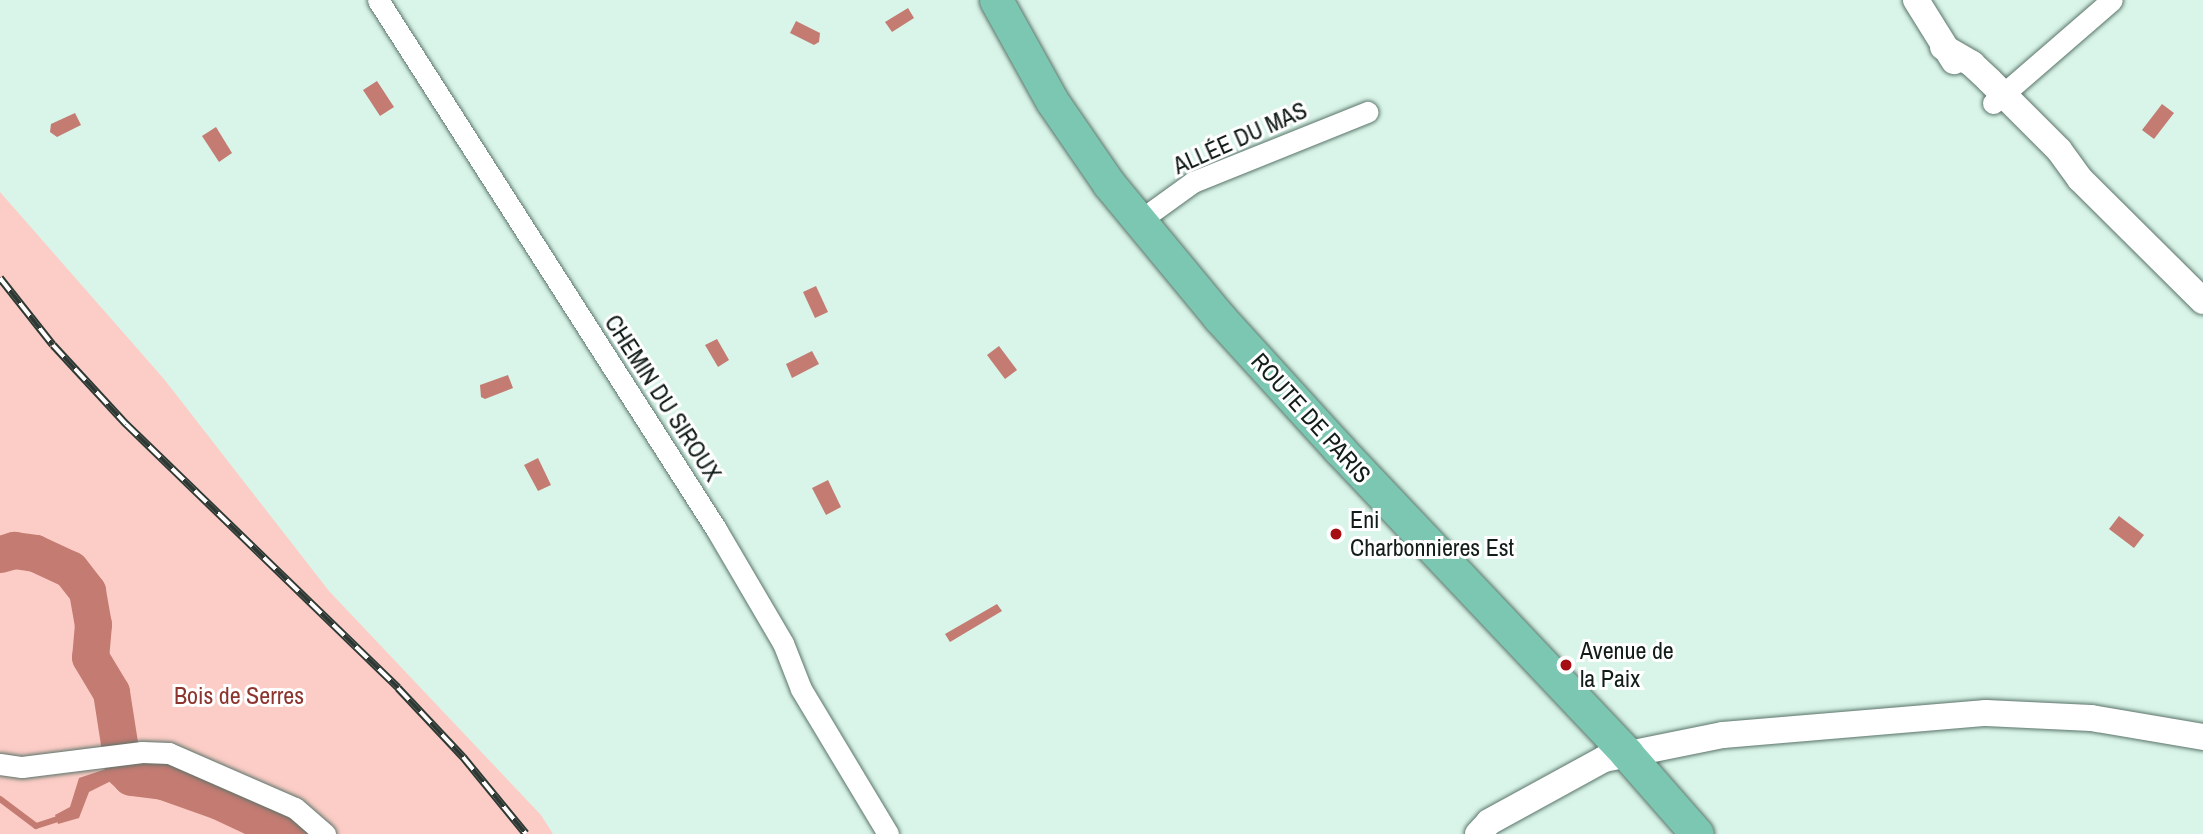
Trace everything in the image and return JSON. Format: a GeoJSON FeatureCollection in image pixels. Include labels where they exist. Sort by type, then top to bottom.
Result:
{"type":"FeatureCollection","features":[{"type":"Feature","properties":{"kind":"main road","name":"ROUTE DE PARIS"},"geometry":{"type":"LineString","coordinates":[[996,0],[1052,101],[1109,184],[1219,317],[1339,449],[1628,754],[1697,834]]}},
{"type":"Feature","properties":{"kind":"street","name":"CHEMIN DU SIROUX"},"geometry":{"type":"LineString","coordinates":[[378,0],[708,516],[783,643],[801,689],[888,834]]}},
{"type":"Feature","properties":{"kind":"street"},"geometry":{"type":"LineString","coordinates":[[1916,0],[1943,47],[1963,74],[1998,99],[2050,159],[2080,179],[2203,301]]}},
{"type":"Feature","properties":{"kind":"street"},"geometry":{"type":"LineString","coordinates":[[1998,99],[2112,0]]}},
{"type":"Feature","properties":{"kind":"street","name":"ALLÉE DU MAS"},"geometry":{"type":"LineString","coordinates":[[1139,221],[1193,182],[1367,112]]}},
{"type":"Feature","properties":{"kind":"street"},"geometry":{"type":"LineString","coordinates":[[1478,834],[1489,822],[1604,759],[1723,735],[1986,713],[2091,718],[2203,737]]}},
{"type":"Feature","properties":{"kind":"street"},"geometry":{"type":"LineString","coordinates":[[0,764],[22,767],[142,752],[169,753],[295,808],[325,834]]}},
{"type":"Feature","properties":{"kind":"green space","name":"Bois de Serres"},"geometry":{"type":"Polygon","coordinates":[[[0,192],[164,379],[329,591],[541,815],[553,834],[0,834],[0,192]]]}},
{"type":"Feature","properties":{"kind":"shaded area"},"geometry":{"type":"Polygon","coordinates":[[[908,8],[914,18],[892,32],[885,22],[908,8]]]}},
{"type":"Feature","properties":{"kind":"shaded area"},"geometry":{"type":"Polygon","coordinates":[[[796,21],[820,33],[819,42],[814,45],[790,33],[796,21]]]}},
{"type":"Feature","properties":{"kind":"shaded area"},"geometry":{"type":"Polygon","coordinates":[[[377,81],[394,107],[380,116],[363,90],[377,81]]]}},
{"type":"Feature","properties":{"kind":"shaded area"},"geometry":{"type":"Polygon","coordinates":[[[2162,104],[2174,113],[2154,139],[2142,130],[2162,104]]]}},
{"type":"Feature","properties":{"kind":"shaded area"},"geometry":{"type":"Polygon","coordinates":[[[75,113],[81,125],[57,137],[50,132],[51,124],[75,113]]]}},
{"type":"Feature","properties":{"kind":"shaded area"},"geometry":{"type":"Polygon","coordinates":[[[216,127],[232,153],[219,162],[202,136],[216,127]]]}},
{"type":"Feature","properties":{"kind":"shaded area"},"geometry":{"type":"Polygon","coordinates":[[[816,286],[828,312],[815,318],[803,292],[816,286]]]}},
{"type":"Feature","properties":{"kind":"shaded area"},"geometry":{"type":"Polygon","coordinates":[[[717,339],[729,360],[718,367],[705,345],[717,339]]]}},
{"type":"Feature","properties":{"kind":"shaded area"},"geometry":{"type":"Polygon","coordinates":[[[999,346],[1017,370],[1005,379],[987,355],[999,346]]]}},
{"type":"Feature","properties":{"kind":"shaded area"},"geometry":{"type":"Polygon","coordinates":[[[812,351],[819,364],[792,378],[786,364],[812,351]]]}},
{"type":"Feature","properties":{"kind":"shaded area"},"geometry":{"type":"Polygon","coordinates":[[[508,375],[513,388],[485,399],[481,397],[480,385],[508,375]]]}},
{"type":"Feature","properties":{"kind":"shaded area"},"geometry":{"type":"Polygon","coordinates":[[[538,458],[551,485],[538,491],[524,465],[538,458]]]}},
{"type":"Feature","properties":{"kind":"shaded area"},"geometry":{"type":"Polygon","coordinates":[[[828,480],[841,507],[826,515],[812,488],[828,480]]]}},
{"type":"Feature","properties":{"kind":"shaded area"},"geometry":{"type":"Polygon","coordinates":[[[2119,516],[2144,535],[2134,548],[2109,529],[2119,516]]]}},
{"type":"Feature","properties":{"kind":"shaded area"},"geometry":{"type":"Polygon","coordinates":[[[997,604],[1002,611],[950,642],[945,634],[997,604]]]}},
{"type":"Feature","properties":{"kind":"shaded area"},"geometry":{"type":"Polygon","coordinates":[[[112,767],[119,777],[89,792],[79,818],[58,824],[55,815],[70,807],[79,778],[112,767]]]}},
{"type":"Feature","properties":{"kind":"waterway"},"geometry":{"type":"LineString","coordinates":[[0,554],[14,550],[35,553],[70,569],[87,591],[93,624],[90,657],[111,692],[123,769],[131,777],[163,781],[219,801],[289,834]]}},
{"type":"Feature","properties":{"kind":"waterway"},"geometry":{"type":"LineString","coordinates":[[108,775],[123,769]]}},
{"type":"Feature","properties":{"kind":"waterway"},"geometry":{"type":"LineString","coordinates":[[0,799],[36,826],[64,817]]}},
{"type":"Feature","properties":{"kind":"railway"},"geometry":{"type":"LineString","coordinates":[[0,278],[53,345],[126,424],[398,688],[463,757],[526,834]]}},
{"type":"Feature","properties":{"kind":"place","name":"Eni Charbonnieres Est"},"geometry":{"type":"Point","coordinates":[1336,534]}},
{"type":"Feature","properties":{"kind":"place","name":"Avenue de la Paix"},"geometry":{"type":"Point","coordinates":[1566,665]}}]}
